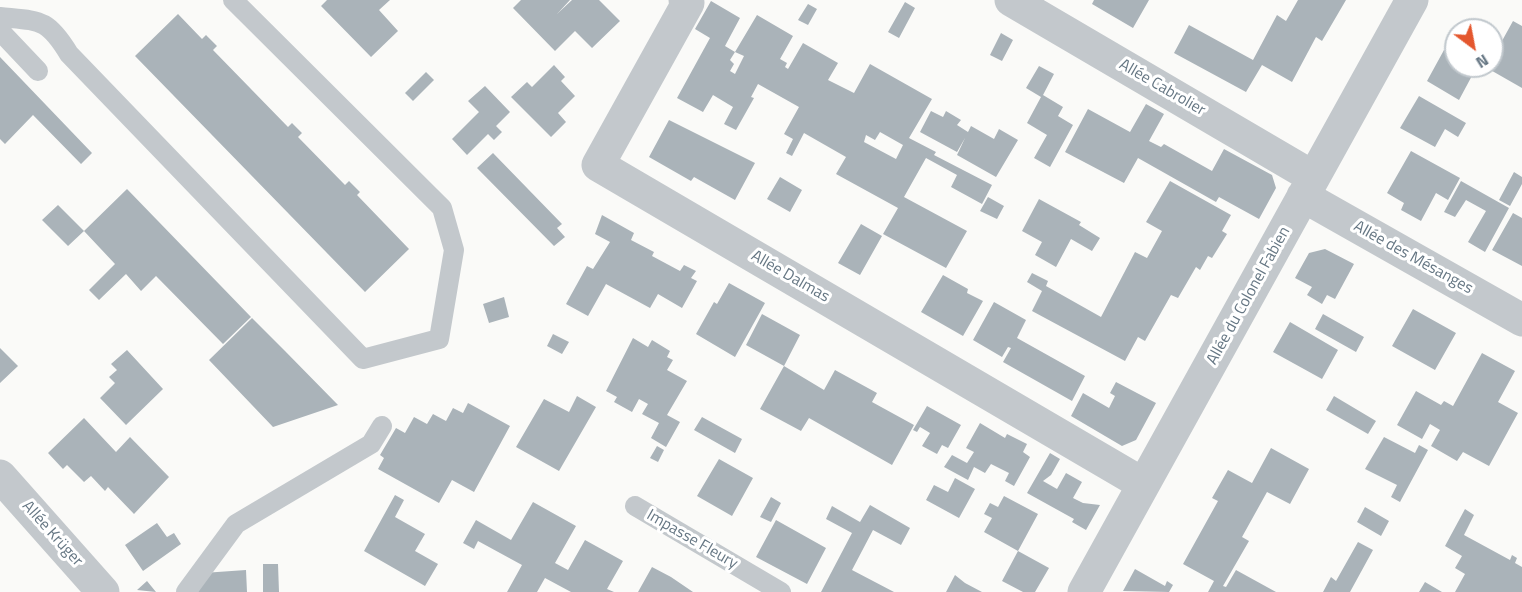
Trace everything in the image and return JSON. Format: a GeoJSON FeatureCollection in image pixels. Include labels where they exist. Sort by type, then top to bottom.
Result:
{"type":"FeatureCollection","features":[{"type":"Feature","properties":{"kind":"street","name":"Allée Cabrolier"},"geometry":{"type":"LineString","coordinates":[[1011,0],[1308,187]]}},
{"type":"Feature","properties":{"kind":"street","name":"Allée du Colonel Fabien"},"geometry":{"type":"LineString","coordinates":[[1084,592],[1412,0]]}},
{"type":"Feature","properties":{"kind":"street","name":"Allée Dalmas"},"geometry":{"type":"LineString","coordinates":[[687,1],[598,165],[1143,484]]}},
{"type":"Feature","properties":{"kind":"street","name":"Allée des Mésanges"},"geometry":{"type":"LineString","coordinates":[[1308,187],[1522,320]]}},
{"type":"Feature","properties":{"kind":"street","name":"Allée Krüger"},"geometry":{"type":"LineString","coordinates":[[0,476],[104,592]]}},
{"type":"Feature","properties":{"kind":"lane"},"geometry":{"type":"LineString","coordinates":[[0,17],[38,20],[55,31],[69,54],[363,359],[439,339],[454,250],[442,208],[233,0]]}},
{"type":"Feature","properties":{"kind":"lane"},"geometry":{"type":"LineString","coordinates":[[0,31],[38,71]]}},
{"type":"Feature","properties":{"kind":"lane"},"geometry":{"type":"LineString","coordinates":[[186,592],[236,524],[371,444],[382,426]]}},
{"type":"Feature","properties":{"kind":"lane","name":"Impasse Fleury"},"geometry":{"type":"LineString","coordinates":[[634,506],[781,592]]}},
{"type":"Feature","properties":{"kind":"building"},"geometry":{"type":"Polygon","coordinates":[[[327,0],[390,0],[379,10],[398,31],[371,57],[321,6],[327,0]]]}},
{"type":"Feature","properties":{"kind":"building"},"geometry":{"type":"Polygon","coordinates":[[[521,0],[570,0],[557,14],[572,0],[599,0],[620,21],[592,48],[575,31],[555,51],[513,8],[521,0]]]}},
{"type":"Feature","properties":{"kind":"building"},"geometry":{"type":"Polygon","coordinates":[[[1094,0],[1149,0],[1133,28],[1092,4],[1094,0]]]}},
{"type":"Feature","properties":{"kind":"building"},"geometry":{"type":"Polygon","coordinates":[[[1298,0],[1346,0],[1322,41],[1316,37],[1292,82],[1262,65],[1246,92],[1174,53],[1189,25],[1253,60],[1277,15],[1286,21],[1298,0]]]}},
{"type":"Feature","properties":{"kind":"building"},"geometry":{"type":"Polygon","coordinates":[[[711,1],[740,18],[725,46],[735,52],[757,15],[793,36],[780,59],[787,63],[785,67],[788,69],[803,43],[838,63],[828,80],[854,93],[870,64],[932,99],[909,138],[936,152],[934,155],[992,185],[982,204],[951,187],[957,175],[926,158],[904,197],[967,231],[946,268],[883,234],[898,208],[836,174],[846,157],[804,133],[792,156],[786,153],[793,139],[784,134],[799,107],[758,84],[751,97],[754,98],[736,130],[724,124],[733,107],[713,95],[703,112],[677,98],[710,38],[695,29],[711,1]],[[735,52],[730,60],[734,64],[730,71],[735,74],[744,56],[735,52]],[[880,132],[875,140],[866,135],[864,142],[896,159],[903,145],[880,132]]]}},
{"type":"Feature","properties":{"kind":"building"},"geometry":{"type":"Polygon","coordinates":[[[905,2],[915,8],[899,38],[888,32],[905,2]]]}},
{"type":"Feature","properties":{"kind":"building"},"geometry":{"type":"Polygon","coordinates":[[[808,4],[817,9],[808,25],[798,20],[808,4]]]}},
{"type":"Feature","properties":{"kind":"building"},"geometry":{"type":"Polygon","coordinates":[[[178,14],[202,39],[206,35],[217,46],[213,50],[288,127],[292,123],[302,133],[298,137],[345,185],[349,181],[360,192],[357,195],[409,249],[365,292],[135,56],[178,14]]]}},
{"type":"Feature","properties":{"kind":"building"},"geometry":{"type":"Polygon","coordinates":[[[1513,21],[1522,26],[1522,88],[1504,78],[1504,37],[1513,21]]]}},
{"type":"Feature","properties":{"kind":"building"},"geometry":{"type":"Polygon","coordinates":[[[1001,33],[1013,40],[1002,61],[990,55],[1001,33]]]}},
{"type":"Feature","properties":{"kind":"building"},"geometry":{"type":"Polygon","coordinates":[[[1444,50],[1444,78],[1471,78],[1459,100],[1427,81],[1444,50]]]}},
{"type":"Feature","properties":{"kind":"building"},"geometry":{"type":"Polygon","coordinates":[[[0,57],[92,153],[81,164],[33,115],[5,144],[0,139],[0,57]]]}},
{"type":"Feature","properties":{"kind":"building"},"geometry":{"type":"Polygon","coordinates":[[[554,65],[565,77],[561,81],[575,96],[558,113],[566,122],[551,137],[511,97],[527,82],[532,87],[554,65]]]}},
{"type":"Feature","properties":{"kind":"building"},"geometry":{"type":"Polygon","coordinates":[[[1039,66],[1054,74],[1043,95],[1063,107],[1058,116],[1073,125],[1050,167],[1034,158],[1047,135],[1027,123],[1041,97],[1026,88],[1039,66]]]}},
{"type":"Feature","properties":{"kind":"building"},"geometry":{"type":"Polygon","coordinates":[[[426,72],[434,80],[413,101],[405,93],[426,72]]]}},
{"type":"Feature","properties":{"kind":"building"},"geometry":{"type":"Polygon","coordinates":[[[485,86],[510,112],[496,126],[502,132],[494,140],[488,134],[467,155],[452,139],[479,112],[468,101],[485,86]]]}},
{"type":"Feature","properties":{"kind":"building"},"geometry":{"type":"Polygon","coordinates":[[[1419,96],[1466,123],[1458,137],[1445,129],[1435,147],[1400,128],[1419,96]]]}},
{"type":"Feature","properties":{"kind":"building"},"geometry":{"type":"Polygon","coordinates":[[[1146,104],[1164,114],[1149,141],[1161,147],[1164,144],[1212,171],[1224,149],[1272,175],[1276,188],[1259,219],[1219,197],[1216,202],[1138,158],[1124,183],[1065,152],[1088,109],[1130,132],[1146,104]]]}},
{"type":"Feature","properties":{"kind":"building"},"geometry":{"type":"Polygon","coordinates":[[[931,111],[943,117],[946,111],[961,120],[957,125],[968,132],[971,126],[994,139],[999,129],[1018,140],[996,177],[957,155],[965,138],[957,152],[920,132],[931,111]]]}},
{"type":"Feature","properties":{"kind":"building"},"geometry":{"type":"Polygon","coordinates":[[[669,120],[755,163],[735,200],[694,177],[691,181],[649,157],[669,120]]]}},
{"type":"Feature","properties":{"kind":"building"},"geometry":{"type":"Polygon","coordinates":[[[1411,151],[1460,178],[1448,200],[1436,193],[1421,221],[1401,210],[1404,203],[1387,193],[1411,151]]]}},
{"type":"Feature","properties":{"kind":"building"},"geometry":{"type":"Polygon","coordinates":[[[493,153],[562,224],[557,228],[565,237],[554,246],[477,168],[493,153]]]}},
{"type":"Feature","properties":{"kind":"building"},"geometry":{"type":"Polygon","coordinates":[[[1514,172],[1522,177],[1522,184],[1510,206],[1499,200],[1514,172]]]}},
{"type":"Feature","properties":{"kind":"building"},"geometry":{"type":"Polygon","coordinates":[[[780,177],[802,190],[790,212],[767,199],[780,177]]]}},
{"type":"Feature","properties":{"kind":"building"},"geometry":{"type":"Polygon","coordinates":[[[1170,181],[1231,215],[1222,231],[1227,234],[1212,258],[1208,256],[1200,270],[1196,267],[1178,298],[1171,295],[1145,341],[1138,337],[1125,361],[1032,311],[1042,291],[1027,282],[1032,273],[1048,281],[1046,286],[1101,317],[1135,252],[1147,258],[1162,231],[1146,222],[1170,181]]]}},
{"type":"Feature","properties":{"kind":"building"},"geometry":{"type":"Polygon","coordinates":[[[1461,181],[1509,208],[1485,252],[1468,242],[1486,211],[1466,200],[1455,217],[1444,212],[1461,181]]]}},
{"type":"Feature","properties":{"kind":"building"},"geometry":{"type":"Polygon","coordinates":[[[127,189],[251,317],[223,344],[156,276],[141,291],[126,274],[99,300],[89,290],[115,264],[84,231],[127,189]]]}},
{"type":"Feature","properties":{"kind":"building"},"geometry":{"type":"Polygon","coordinates":[[[988,197],[1004,206],[997,219],[980,211],[988,197]]]}},
{"type":"Feature","properties":{"kind":"building"},"geometry":{"type":"Polygon","coordinates":[[[1039,199],[1081,222],[1079,225],[1100,238],[1092,251],[1071,239],[1056,267],[1035,255],[1042,242],[1022,231],[1039,199]]]}},
{"type":"Feature","properties":{"kind":"building"},"geometry":{"type":"Polygon","coordinates":[[[58,205],[84,231],[68,246],[42,220],[58,205]]]}},
{"type":"Feature","properties":{"kind":"building"},"geometry":{"type":"Polygon","coordinates":[[[1513,213],[1522,218],[1522,266],[1492,250],[1513,213]]]}},
{"type":"Feature","properties":{"kind":"building"},"geometry":{"type":"Polygon","coordinates":[[[602,215],[634,233],[631,240],[654,252],[652,256],[680,271],[684,265],[696,271],[691,278],[697,281],[682,308],[658,294],[650,308],[606,284],[588,316],[566,304],[587,266],[593,269],[610,242],[595,234],[602,215]]]}},
{"type":"Feature","properties":{"kind":"building"},"geometry":{"type":"Polygon","coordinates":[[[861,224],[882,236],[860,275],[838,263],[861,224]]]}},
{"type":"Feature","properties":{"kind":"building"},"geometry":{"type":"Polygon","coordinates":[[[1325,249],[1354,264],[1335,299],[1327,295],[1322,304],[1307,295],[1312,287],[1295,278],[1309,253],[1325,249]]]}},
{"type":"Feature","properties":{"kind":"building"},"geometry":{"type":"Polygon","coordinates":[[[943,275],[968,289],[967,293],[983,301],[963,336],[921,312],[943,275]]]}},
{"type":"Feature","properties":{"kind":"building"},"geometry":{"type":"Polygon","coordinates":[[[729,283],[765,303],[735,357],[696,334],[714,302],[717,304],[729,283]]]}},
{"type":"Feature","properties":{"kind":"building"},"geometry":{"type":"Polygon","coordinates":[[[504,297],[509,317],[489,323],[483,304],[504,297]]]}},
{"type":"Feature","properties":{"kind":"building"},"geometry":{"type":"Polygon","coordinates":[[[994,302],[1026,320],[1017,338],[1085,376],[1072,401],[1003,362],[1011,348],[1008,347],[1002,357],[973,340],[994,302]]]}},
{"type":"Feature","properties":{"kind":"building"},"geometry":{"type":"Polygon","coordinates":[[[1413,309],[1456,333],[1435,370],[1392,346],[1413,309]]]}},
{"type":"Feature","properties":{"kind":"building"},"geometry":{"type":"Polygon","coordinates":[[[762,314],[800,335],[784,366],[746,345],[762,314]]]}},
{"type":"Feature","properties":{"kind":"building"},"geometry":{"type":"Polygon","coordinates":[[[1323,314],[1364,337],[1356,352],[1315,329],[1323,314]]]}},
{"type":"Feature","properties":{"kind":"building"},"geometry":{"type":"Polygon","coordinates":[[[252,318],[338,405],[273,427],[209,360],[252,318]]]}},
{"type":"Feature","properties":{"kind":"building"},"geometry":{"type":"Polygon","coordinates":[[[1290,322],[1338,350],[1322,379],[1273,352],[1290,322]]]}},
{"type":"Feature","properties":{"kind":"building"},"geometry":{"type":"Polygon","coordinates":[[[553,334],[569,342],[562,354],[547,346],[553,334]]]}},
{"type":"Feature","properties":{"kind":"building"},"geometry":{"type":"Polygon","coordinates":[[[633,338],[648,347],[652,340],[670,351],[667,357],[673,360],[667,370],[687,381],[667,415],[680,422],[666,447],[651,438],[659,423],[642,414],[648,404],[639,399],[632,412],[614,402],[617,397],[606,391],[633,338]]]}},
{"type":"Feature","properties":{"kind":"building"},"geometry":{"type":"Polygon","coordinates":[[[0,348],[18,366],[0,383],[0,348]]]}},
{"type":"Feature","properties":{"kind":"building"},"geometry":{"type":"Polygon","coordinates":[[[127,350],[163,389],[126,425],[100,398],[115,383],[109,377],[117,370],[111,364],[127,350]]]}},
{"type":"Feature","properties":{"kind":"building"},"geometry":{"type":"Polygon","coordinates":[[[1482,353],[1515,371],[1498,402],[1518,413],[1489,466],[1463,452],[1457,461],[1431,446],[1440,430],[1430,424],[1422,439],[1397,425],[1416,391],[1441,405],[1444,401],[1453,406],[1482,353]]]}},
{"type":"Feature","properties":{"kind":"building"},"geometry":{"type":"Polygon","coordinates":[[[784,366],[824,390],[835,370],[877,393],[872,402],[914,425],[892,465],[809,418],[801,431],[760,409],[784,366]]]}},
{"type":"Feature","properties":{"kind":"building"},"geometry":{"type":"Polygon","coordinates":[[[1116,382],[1156,403],[1136,440],[1122,446],[1071,416],[1083,393],[1109,408],[1115,396],[1110,393],[1116,382]]]}},
{"type":"Feature","properties":{"kind":"building"},"geometry":{"type":"Polygon","coordinates":[[[577,396],[596,407],[559,471],[516,447],[544,399],[569,412],[577,396]]]}},
{"type":"Feature","properties":{"kind":"building"},"geometry":{"type":"Polygon","coordinates":[[[1334,396],[1376,421],[1368,434],[1326,410],[1334,396]]]}},
{"type":"Feature","properties":{"kind":"building"},"geometry":{"type":"Polygon","coordinates":[[[468,403],[510,426],[474,492],[452,480],[439,503],[378,469],[384,458],[380,455],[396,428],[405,433],[414,417],[427,424],[433,414],[446,421],[453,408],[463,413],[468,403]]]}},
{"type":"Feature","properties":{"kind":"building"},"geometry":{"type":"Polygon","coordinates":[[[927,406],[961,425],[948,448],[942,445],[937,454],[922,446],[930,433],[920,427],[917,432],[913,430],[927,406]]]}},
{"type":"Feature","properties":{"kind":"building"},"geometry":{"type":"Polygon","coordinates":[[[702,417],[742,439],[735,453],[694,430],[702,417]]]}},
{"type":"Feature","properties":{"kind":"building"},"geometry":{"type":"Polygon","coordinates":[[[84,418],[116,452],[130,437],[169,477],[134,514],[108,487],[105,491],[91,476],[84,482],[67,465],[63,469],[48,453],[84,418]]]}},
{"type":"Feature","properties":{"kind":"building"},"geometry":{"type":"Polygon","coordinates":[[[980,423],[1005,438],[1007,434],[1027,444],[1023,452],[1030,457],[1014,486],[1005,481],[1009,473],[991,464],[985,473],[974,467],[968,480],[944,467],[952,455],[967,463],[974,452],[966,448],[980,423]]]}},
{"type":"Feature","properties":{"kind":"building"},"geometry":{"type":"Polygon","coordinates":[[[1384,437],[1415,453],[1419,445],[1428,450],[1400,502],[1391,497],[1397,485],[1365,469],[1384,437]]]}},
{"type":"Feature","properties":{"kind":"building"},"geometry":{"type":"Polygon","coordinates":[[[657,446],[664,450],[658,462],[650,458],[657,446]]]}},
{"type":"Feature","properties":{"kind":"building"},"geometry":{"type":"Polygon","coordinates":[[[1271,448],[1309,469],[1290,504],[1267,492],[1242,537],[1249,541],[1223,586],[1226,587],[1236,570],[1276,592],[1208,592],[1214,581],[1183,564],[1218,501],[1212,498],[1228,470],[1252,483],[1271,448]]]}},
{"type":"Feature","properties":{"kind":"building"},"geometry":{"type":"Polygon","coordinates":[[[1050,453],[1060,459],[1051,475],[1043,481],[1057,489],[1066,473],[1082,482],[1073,498],[1083,503],[1100,505],[1086,530],[1072,522],[1074,519],[1027,493],[1050,453]]]}},
{"type":"Feature","properties":{"kind":"building"},"geometry":{"type":"Polygon","coordinates":[[[719,459],[753,478],[732,516],[697,496],[719,459]]]}},
{"type":"Feature","properties":{"kind":"building"},"geometry":{"type":"Polygon","coordinates":[[[955,478],[975,489],[959,518],[926,500],[934,485],[948,492],[955,478]]]}},
{"type":"Feature","properties":{"kind":"building"},"geometry":{"type":"Polygon","coordinates":[[[395,495],[404,500],[395,517],[425,534],[415,551],[438,564],[425,586],[364,551],[395,495]]]}},
{"type":"Feature","properties":{"kind":"building"},"geometry":{"type":"Polygon","coordinates":[[[1004,496],[1038,514],[1018,551],[984,532],[992,518],[984,514],[990,503],[998,507],[1004,496]]]}},
{"type":"Feature","properties":{"kind":"building"},"geometry":{"type":"Polygon","coordinates":[[[771,497],[781,503],[771,522],[760,517],[771,497]]]}},
{"type":"Feature","properties":{"kind":"building"},"geometry":{"type":"Polygon","coordinates":[[[533,502],[576,526],[555,563],[568,570],[585,540],[623,561],[607,589],[614,592],[571,592],[545,578],[537,592],[507,592],[522,565],[478,541],[474,549],[463,543],[476,520],[511,540],[533,502]]]}},
{"type":"Feature","properties":{"kind":"building"},"geometry":{"type":"Polygon","coordinates":[[[870,505],[910,528],[901,545],[873,530],[852,570],[894,592],[821,592],[852,533],[826,519],[832,506],[860,522],[870,505]]]}},
{"type":"Feature","properties":{"kind":"building"},"geometry":{"type":"Polygon","coordinates":[[[1365,507],[1389,521],[1381,536],[1357,522],[1365,507]]]}},
{"type":"Feature","properties":{"kind":"building"},"geometry":{"type":"Polygon","coordinates":[[[1465,509],[1474,515],[1464,535],[1510,560],[1512,555],[1517,558],[1515,563],[1522,567],[1522,592],[1455,592],[1465,574],[1455,568],[1462,556],[1445,546],[1465,509]]]}},
{"type":"Feature","properties":{"kind":"building"},"geometry":{"type":"Polygon","coordinates":[[[776,520],[826,548],[807,584],[756,557],[776,520]]]}},
{"type":"Feature","properties":{"kind":"building"},"geometry":{"type":"Polygon","coordinates":[[[157,523],[167,537],[174,533],[181,544],[143,571],[125,545],[157,523]]]}},
{"type":"Feature","properties":{"kind":"building"},"geometry":{"type":"Polygon","coordinates":[[[1358,542],[1373,550],[1350,592],[1323,592],[1331,577],[1336,581],[1358,542]]]}},
{"type":"Feature","properties":{"kind":"building"},"geometry":{"type":"Polygon","coordinates":[[[1018,551],[1049,568],[1035,592],[1023,592],[1002,581],[1018,551]]]}},
{"type":"Feature","properties":{"kind":"building"},"geometry":{"type":"Polygon","coordinates":[[[263,564],[278,564],[279,592],[263,592],[263,564]]]}},
{"type":"Feature","properties":{"kind":"building"},"geometry":{"type":"Polygon","coordinates":[[[652,567],[671,577],[693,592],[638,592],[652,567]]]}},
{"type":"Feature","properties":{"kind":"building"},"geometry":{"type":"Polygon","coordinates":[[[1135,569],[1165,586],[1167,581],[1173,585],[1169,592],[1123,591],[1135,569]]]}},
{"type":"Feature","properties":{"kind":"building"},"geometry":{"type":"Polygon","coordinates":[[[246,570],[247,592],[198,592],[203,573],[246,570]]]}},
{"type":"Feature","properties":{"kind":"building"},"geometry":{"type":"Polygon","coordinates":[[[955,575],[965,583],[982,592],[946,592],[955,575]]]}},
{"type":"Feature","properties":{"kind":"building"},"geometry":{"type":"Polygon","coordinates":[[[147,581],[156,592],[137,590],[147,581]]]}},
{"type":"Feature","properties":{"kind":"building"},"geometry":{"type":"Polygon","coordinates":[[[1425,582],[1442,592],[1419,592],[1425,582]]]}}]}
